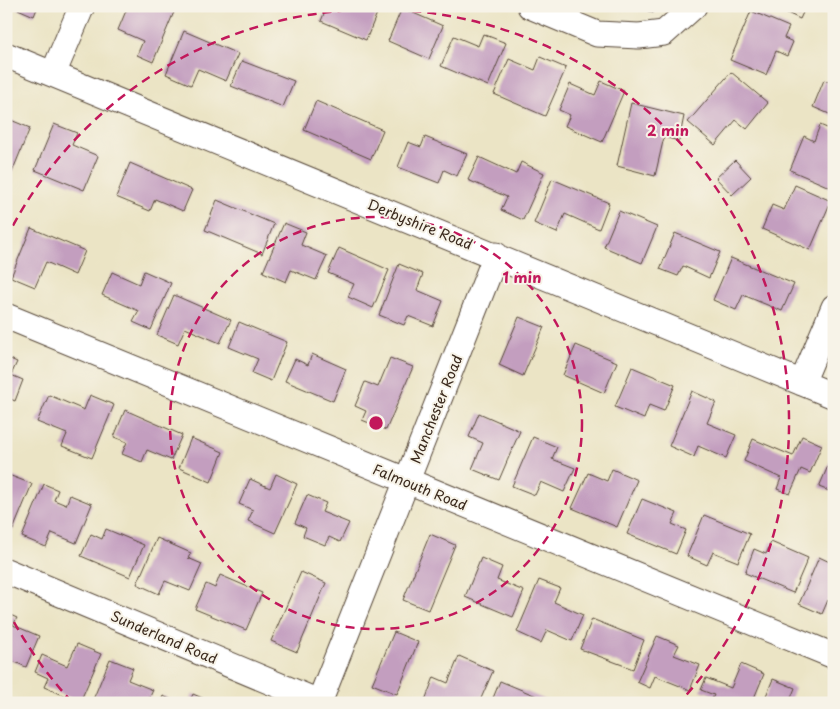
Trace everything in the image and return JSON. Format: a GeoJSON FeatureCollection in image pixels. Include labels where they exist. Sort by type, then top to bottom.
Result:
{"type":"FeatureCollection","features":[{"type":"Feature","properties":{"kind":"street"},"geometry":{"type":"LineString","coordinates":[[54,74],[82,6]]}},
{"type":"Feature","properties":{"kind":"street"},"geometry":{"type":"LineString","coordinates":[[530,6],[597,34],[639,36],[664,32],[694,6]]}},
{"type":"Feature","properties":{"kind":"street","name":"Derbyshire Road"},"geometry":{"type":"LineString","coordinates":[[6,55],[496,255],[834,396]]}},
{"type":"Feature","properties":{"kind":"street","name":"Manchester Road"},"geometry":{"type":"LineString","coordinates":[[320,702],[496,255]]}},
{"type":"Feature","properties":{"kind":"street"},"geometry":{"type":"LineString","coordinates":[[802,382],[834,307]]}},
{"type":"Feature","properties":{"kind":"street","name":"Falmouth Road"},"geometry":{"type":"LineString","coordinates":[[6,316],[834,656]]}},
{"type":"Feature","properties":{"kind":"street","name":"Sunderland Road"},"geometry":{"type":"LineString","coordinates":[[6,571],[320,702]]}},
{"type":"Feature","properties":{"kind":"building"},"geometry":{"type":"Polygon","coordinates":[[[11,6],[38,6],[34,16],[11,6]]]}},
{"type":"Feature","properties":{"kind":"building"},"geometry":{"type":"Polygon","coordinates":[[[128,6],[159,6],[174,12],[153,62],[137,55],[143,41],[118,30],[128,6]]]}},
{"type":"Feature","properties":{"kind":"building"},"geometry":{"type":"Polygon","coordinates":[[[327,6],[380,6],[366,40],[321,21],[327,6]]]}},
{"type":"Feature","properties":{"kind":"building"},"geometry":{"type":"Polygon","coordinates":[[[637,6],[656,6],[653,13],[637,6]]]}},
{"type":"Feature","properties":{"kind":"building"},"geometry":{"type":"Polygon","coordinates":[[[772,6],[806,6],[800,19],[772,6]]]}},
{"type":"Feature","properties":{"kind":"building"},"geometry":{"type":"Polygon","coordinates":[[[402,8],[443,26],[429,59],[388,41],[402,8]]]}},
{"type":"Feature","properties":{"kind":"building"},"geometry":{"type":"Polygon","coordinates":[[[751,11],[789,27],[784,38],[793,42],[787,56],[776,51],[766,75],[730,60],[751,11]]]}},
{"type":"Feature","properties":{"kind":"building"},"geometry":{"type":"Polygon","coordinates":[[[184,31],[238,54],[226,81],[198,69],[191,85],[166,74],[184,31]]]}},
{"type":"Feature","properties":{"kind":"building"},"geometry":{"type":"Polygon","coordinates":[[[483,34],[506,43],[488,86],[441,66],[454,36],[478,46],[483,34]]]}},
{"type":"Feature","properties":{"kind":"building"},"geometry":{"type":"Polygon","coordinates":[[[540,57],[566,68],[545,116],[494,94],[509,59],[535,70],[540,57]]]}},
{"type":"Feature","properties":{"kind":"building"},"geometry":{"type":"Polygon","coordinates":[[[242,61],[294,81],[283,107],[231,86],[242,61]]]}},
{"type":"Feature","properties":{"kind":"building"},"geometry":{"type":"Polygon","coordinates":[[[731,72],[768,103],[747,129],[736,120],[715,145],[688,122],[731,72]]]}},
{"type":"Feature","properties":{"kind":"building"},"geometry":{"type":"Polygon","coordinates":[[[824,80],[834,84],[834,116],[813,107],[824,80]]]}},
{"type":"Feature","properties":{"kind":"building"},"geometry":{"type":"Polygon","coordinates":[[[601,81],[624,91],[602,142],[565,126],[570,115],[559,110],[570,84],[595,95],[601,81]]]}},
{"type":"Feature","properties":{"kind":"building"},"geometry":{"type":"Polygon","coordinates":[[[316,101],[383,130],[371,159],[304,130],[316,101]]]}},
{"type":"Feature","properties":{"kind":"building"},"geometry":{"type":"Polygon","coordinates":[[[631,103],[684,116],[679,141],[664,137],[655,176],[617,166],[631,103]]]}},
{"type":"Feature","properties":{"kind":"building"},"geometry":{"type":"Polygon","coordinates":[[[6,118],[30,128],[10,177],[6,176],[6,118]]]}},
{"type":"Feature","properties":{"kind":"building"},"geometry":{"type":"Polygon","coordinates":[[[54,124],[77,133],[72,145],[98,156],[84,190],[35,170],[54,124]]]}},
{"type":"Feature","properties":{"kind":"building"},"geometry":{"type":"Polygon","coordinates":[[[820,125],[834,131],[834,189],[790,170],[804,136],[814,141],[820,125]]]}},
{"type":"Feature","properties":{"kind":"building"},"geometry":{"type":"Polygon","coordinates":[[[425,137],[467,154],[457,176],[444,170],[439,183],[398,167],[408,142],[421,147],[425,137]]]}},
{"type":"Feature","properties":{"kind":"building"},"geometry":{"type":"Polygon","coordinates":[[[479,157],[516,174],[521,162],[544,173],[523,220],[501,210],[507,197],[468,180],[479,157]]]}},
{"type":"Feature","properties":{"kind":"building"},"geometry":{"type":"Polygon","coordinates":[[[735,160],[751,177],[732,195],[716,178],[735,160]]]}},
{"type":"Feature","properties":{"kind":"building"},"geometry":{"type":"Polygon","coordinates":[[[130,163],[192,190],[183,211],[155,199],[150,211],[116,197],[130,163]]]}},
{"type":"Feature","properties":{"kind":"building"},"geometry":{"type":"Polygon","coordinates":[[[552,179],[609,203],[599,229],[565,214],[557,233],[534,223],[552,179]]]}},
{"type":"Feature","properties":{"kind":"building"},"geometry":{"type":"Polygon","coordinates":[[[795,185],[831,201],[810,250],[762,229],[772,205],[784,210],[795,185]]]}},
{"type":"Feature","properties":{"kind":"building"},"geometry":{"type":"Polygon","coordinates":[[[217,200],[274,224],[262,254],[205,230],[217,200]]]}},
{"type":"Feature","properties":{"kind":"building"},"geometry":{"type":"Polygon","coordinates":[[[619,211],[657,227],[642,263],[604,247],[619,211]]]}},
{"type":"Feature","properties":{"kind":"building"},"geometry":{"type":"Polygon","coordinates":[[[284,223],[306,232],[301,245],[327,256],[316,280],[291,270],[286,282],[263,272],[284,223]]]}},
{"type":"Feature","properties":{"kind":"building"},"geometry":{"type":"Polygon","coordinates":[[[31,228],[85,251],[75,275],[46,262],[35,287],[11,277],[31,228]]]}},
{"type":"Feature","properties":{"kind":"building"},"geometry":{"type":"Polygon","coordinates":[[[675,233],[720,252],[709,278],[683,266],[678,276],[660,269],[675,233]]]}},
{"type":"Feature","properties":{"kind":"building"},"geometry":{"type":"Polygon","coordinates":[[[339,248],[389,270],[373,308],[348,297],[354,284],[328,273],[339,248]]]}},
{"type":"Feature","properties":{"kind":"building"},"geometry":{"type":"Polygon","coordinates":[[[731,258],[794,284],[782,311],[743,295],[736,310],[713,300],[731,258]]]}},
{"type":"Feature","properties":{"kind":"building"},"geometry":{"type":"Polygon","coordinates":[[[399,264],[423,274],[417,290],[443,301],[433,326],[408,316],[404,325],[379,315],[399,264]]]}},
{"type":"Feature","properties":{"kind":"building"},"geometry":{"type":"Polygon","coordinates":[[[144,271],[171,283],[151,330],[133,322],[139,311],[102,295],[112,272],[139,284],[144,271]]]}},
{"type":"Feature","properties":{"kind":"building"},"geometry":{"type":"Polygon","coordinates":[[[174,295],[231,320],[220,343],[185,328],[178,344],[157,335],[174,295]]]}},
{"type":"Feature","properties":{"kind":"building"},"geometry":{"type":"Polygon","coordinates":[[[519,317],[544,327],[523,376],[499,365],[519,317]]]}},
{"type":"Feature","properties":{"kind":"building"},"geometry":{"type":"Polygon","coordinates":[[[239,322],[287,342],[271,381],[252,373],[258,359],[229,347],[239,322]]]}},
{"type":"Feature","properties":{"kind":"building"},"geometry":{"type":"Polygon","coordinates":[[[576,345],[617,362],[604,393],[563,375],[576,345]]]}},
{"type":"Feature","properties":{"kind":"building"},"geometry":{"type":"Polygon","coordinates":[[[312,354],[346,369],[333,401],[285,381],[295,359],[308,365],[312,354]]]}},
{"type":"Feature","properties":{"kind":"building"},"geometry":{"type":"Polygon","coordinates":[[[6,357],[17,362],[11,375],[23,380],[15,401],[6,397],[6,357]]]}},
{"type":"Feature","properties":{"kind":"building"},"geometry":{"type":"Polygon","coordinates":[[[390,358],[413,367],[386,430],[362,420],[366,411],[355,406],[365,382],[378,387],[390,358]]]}},
{"type":"Feature","properties":{"kind":"building"},"geometry":{"type":"Polygon","coordinates":[[[632,367],[675,385],[664,411],[649,405],[644,419],[615,407],[632,367]]]}},
{"type":"Feature","properties":{"kind":"building"},"geometry":{"type":"Polygon","coordinates":[[[692,391],[716,402],[707,423],[736,435],[726,458],[698,446],[694,457],[669,446],[692,391]]]}},
{"type":"Feature","properties":{"kind":"building"},"geometry":{"type":"Polygon","coordinates":[[[49,395],[84,410],[90,395],[114,405],[92,458],[62,446],[67,434],[37,422],[49,395]]]}},
{"type":"Feature","properties":{"kind":"building"},"geometry":{"type":"Polygon","coordinates":[[[125,410],[182,435],[171,460],[147,450],[142,462],[122,454],[127,442],[114,437],[125,410]]]}},
{"type":"Feature","properties":{"kind":"building"},"geometry":{"type":"Polygon","coordinates":[[[479,413],[520,431],[499,480],[472,469],[483,443],[469,437],[479,413]]]}},
{"type":"Feature","properties":{"kind":"building"},"geometry":{"type":"Polygon","coordinates":[[[802,436],[822,445],[810,473],[801,469],[790,494],[777,489],[781,478],[744,461],[753,439],[793,456],[802,436]]]}},
{"type":"Feature","properties":{"kind":"building"},"geometry":{"type":"Polygon","coordinates":[[[533,437],[557,447],[552,459],[575,468],[564,492],[541,482],[535,495],[512,486],[533,437]]]}},
{"type":"Feature","properties":{"kind":"building"},"geometry":{"type":"Polygon","coordinates":[[[191,438],[223,452],[211,482],[179,468],[191,438]]]}},
{"type":"Feature","properties":{"kind":"building"},"geometry":{"type":"Polygon","coordinates":[[[834,452],[834,493],[819,487],[834,452]]]}},
{"type":"Feature","properties":{"kind":"building"},"geometry":{"type":"Polygon","coordinates":[[[612,469],[637,480],[617,527],[572,508],[588,473],[607,481],[612,469]]]}},
{"type":"Feature","properties":{"kind":"building"},"geometry":{"type":"Polygon","coordinates":[[[6,474],[32,484],[13,530],[6,528],[6,474]]]}},
{"type":"Feature","properties":{"kind":"building"},"geometry":{"type":"Polygon","coordinates":[[[276,474],[297,484],[275,533],[248,521],[253,510],[239,504],[250,479],[270,488],[276,474]]]}},
{"type":"Feature","properties":{"kind":"building"},"geometry":{"type":"Polygon","coordinates":[[[44,484],[58,490],[54,500],[66,505],[70,495],[92,504],[76,543],[52,533],[46,547],[22,537],[44,484]]]}},
{"type":"Feature","properties":{"kind":"building"},"geometry":{"type":"Polygon","coordinates":[[[307,495],[326,503],[322,512],[349,523],[340,542],[329,537],[325,545],[303,536],[306,528],[295,523],[307,495]]]}},
{"type":"Feature","properties":{"kind":"building"},"geometry":{"type":"Polygon","coordinates":[[[642,499],[677,513],[672,524],[686,530],[676,554],[627,534],[642,499]]]}},
{"type":"Feature","properties":{"kind":"building"},"geometry":{"type":"Polygon","coordinates":[[[704,515],[750,534],[738,562],[713,552],[707,565],[687,556],[704,515]]]}},
{"type":"Feature","properties":{"kind":"building"},"geometry":{"type":"Polygon","coordinates":[[[106,529],[144,545],[130,577],[81,556],[91,534],[102,539],[106,529]]]}},
{"type":"Feature","properties":{"kind":"building"},"geometry":{"type":"Polygon","coordinates":[[[430,534],[455,545],[428,610],[403,600],[430,534]]]}},
{"type":"Feature","properties":{"kind":"building"},"geometry":{"type":"Polygon","coordinates":[[[157,538],[191,553],[188,558],[202,564],[190,591],[165,581],[159,594],[137,584],[157,538]]]}},
{"type":"Feature","properties":{"kind":"building"},"geometry":{"type":"Polygon","coordinates":[[[771,542],[808,558],[793,593],[745,573],[754,549],[766,554],[771,542]]]}},
{"type":"Feature","properties":{"kind":"building"},"geometry":{"type":"Polygon","coordinates":[[[819,557],[834,564],[834,603],[828,600],[822,614],[799,604],[819,557]]]}},
{"type":"Feature","properties":{"kind":"building"},"geometry":{"type":"Polygon","coordinates":[[[481,558],[502,567],[497,580],[524,591],[513,617],[465,597],[481,558]]]}},
{"type":"Feature","properties":{"kind":"building"},"geometry":{"type":"Polygon","coordinates":[[[301,572],[326,583],[297,652],[271,641],[301,572]]]}},
{"type":"Feature","properties":{"kind":"building"},"geometry":{"type":"Polygon","coordinates":[[[220,575],[262,593],[246,630],[195,609],[206,584],[215,588],[220,575]]]}},
{"type":"Feature","properties":{"kind":"building"},"geometry":{"type":"Polygon","coordinates":[[[539,580],[560,588],[554,602],[583,615],[572,641],[547,630],[541,643],[517,632],[539,580]]]}},
{"type":"Feature","properties":{"kind":"building"},"geometry":{"type":"Polygon","coordinates":[[[6,613],[17,618],[13,625],[39,636],[26,667],[6,658],[6,613]]]}},
{"type":"Feature","properties":{"kind":"building"},"geometry":{"type":"Polygon","coordinates":[[[592,619],[644,640],[633,669],[580,649],[592,619]]]}},
{"type":"Feature","properties":{"kind":"building"},"geometry":{"type":"Polygon","coordinates":[[[394,632],[418,642],[397,694],[372,684],[394,632]]]}},
{"type":"Feature","properties":{"kind":"building"},"geometry":{"type":"Polygon","coordinates":[[[657,636],[679,645],[674,655],[700,665],[690,690],[655,676],[650,688],[637,682],[657,636]]]}},
{"type":"Feature","properties":{"kind":"building"},"geometry":{"type":"Polygon","coordinates":[[[77,644],[101,654],[80,702],[44,687],[48,678],[35,672],[42,655],[67,666],[77,644]]]}},
{"type":"Feature","properties":{"kind":"building"},"geometry":{"type":"Polygon","coordinates":[[[459,656],[493,671],[479,703],[424,703],[434,677],[448,683],[459,656]]]}},
{"type":"Feature","properties":{"kind":"building"},"geometry":{"type":"Polygon","coordinates":[[[110,659],[133,668],[128,680],[153,690],[147,703],[92,702],[110,659]]]}},
{"type":"Feature","properties":{"kind":"building"},"geometry":{"type":"Polygon","coordinates":[[[741,664],[764,674],[752,703],[710,703],[714,695],[701,690],[706,678],[731,688],[741,664]]]}},
{"type":"Feature","properties":{"kind":"building"},"geometry":{"type":"Polygon","coordinates":[[[773,679],[795,688],[789,703],[763,703],[773,679]]]}},
{"type":"Feature","properties":{"kind":"building"},"geometry":{"type":"Polygon","coordinates":[[[500,681],[546,700],[545,703],[491,703],[500,681]]]}},
{"type":"Feature","properties":{"kind":"building"},"geometry":{"type":"Polygon","coordinates":[[[193,694],[214,703],[189,703],[193,694]]]}},
{"type":"Feature","properties":{"kind":"building"},"geometry":{"type":"Polygon","coordinates":[[[163,696],[179,703],[160,703],[163,696]]]}}]}
